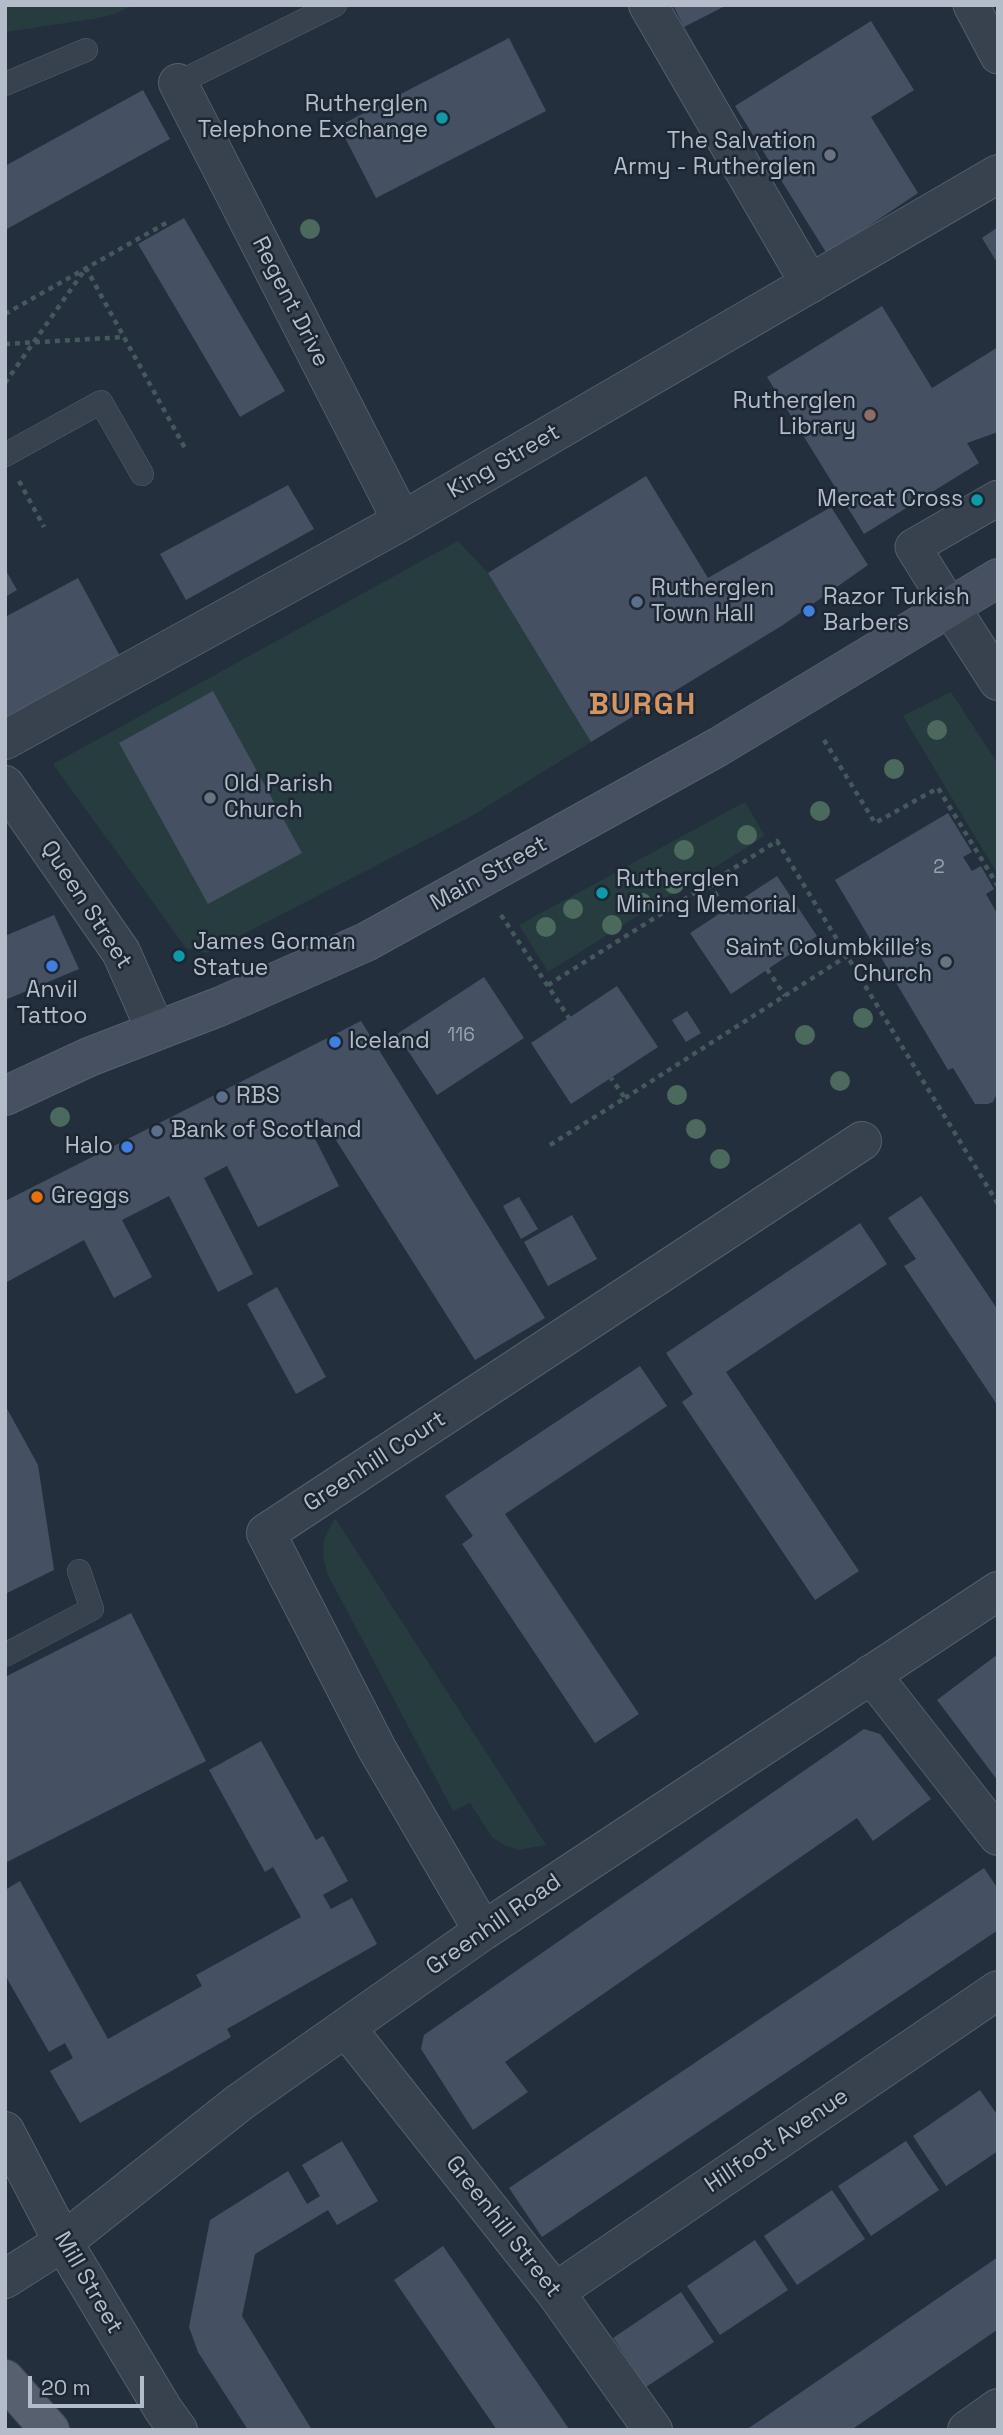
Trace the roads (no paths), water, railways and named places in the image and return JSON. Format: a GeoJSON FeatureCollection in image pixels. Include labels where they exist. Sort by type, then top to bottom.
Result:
{"type":"FeatureCollection","features":[{"type":"Feature","properties":{"kind":"main road","name":"Main Street"},"geometry":{"type":"LineString","coordinates":[[5,1096],[89,1057],[366,942],[718,747],[998,578]]}},
{"type":"Feature","properties":{"kind":"main road","name":"Main Street"},"geometry":{"type":"LineString","coordinates":[[951,608],[998,585]]}},
{"type":"Feature","properties":{"kind":"main road"},"geometry":{"type":"LineString","coordinates":[[5,2379],[50,2430]]}},
{"type":"Feature","properties":{"kind":"street"},"geometry":{"type":"LineString","coordinates":[[648,5],[810,284]]}},
{"type":"Feature","properties":{"kind":"street"},"geometry":{"type":"LineString","coordinates":[[971,5],[998,56]]}},
{"type":"Feature","properties":{"kind":"street","name":"Regent Drive"},"geometry":{"type":"LineString","coordinates":[[178,83],[402,521]]}},
{"type":"Feature","properties":{"kind":"street","name":"King Street"},"geometry":{"type":"LineString","coordinates":[[5,740],[402,521],[998,174]]}},
{"type":"Feature","properties":{"kind":"street"},"geometry":{"type":"LineString","coordinates":[[998,498],[913,547],[998,681]]}},
{"type":"Feature","properties":{"kind":"street","name":"Queen Street"},"geometry":{"type":"LineString","coordinates":[[5,785],[121,951],[156,1031]]}},
{"type":"Feature","properties":{"kind":"street","name":"Greenhill Court"},"geometry":{"type":"LineString","coordinates":[[483,1931],[377,1749],[266,1533],[862,1141]]}},
{"type":"Feature","properties":{"kind":"street","name":"Greenhill Road"},"geometry":{"type":"LineString","coordinates":[[5,2279],[64,2242],[240,2102],[483,1931],[998,1591]]}},
{"type":"Feature","properties":{"kind":"street"},"geometry":{"type":"LineString","coordinates":[[871,1674],[998,1836]]}},
{"type":"Feature","properties":{"kind":"street","name":"Hillfoot Avenue"},"geometry":{"type":"LineString","coordinates":[[555,2292],[998,1990]]}},
{"type":"Feature","properties":{"kind":"street","name":"Greenhill Street"},"geometry":{"type":"LineString","coordinates":[[347,2029],[555,2292],[653,2430]]}},
{"type":"Feature","properties":{"kind":"street","name":"Mill Street"},"geometry":{"type":"LineString","coordinates":[[5,2131],[64,2242],[178,2430]]}},
{"type":"Feature","properties":{"kind":"street"},"geometry":{"type":"LineString","coordinates":[[967,2430],[998,2408]]}},
{"type":"Feature","properties":{"kind":"lane"},"geometry":{"type":"LineString","coordinates":[[178,83],[335,5]]}},
{"type":"Feature","properties":{"kind":"lane"},"geometry":{"type":"LineString","coordinates":[[5,84],[86,50]]}},
{"type":"Feature","properties":{"kind":"lane"},"geometry":{"type":"LineString","coordinates":[[5,455],[101,402],[142,474]]}},
{"type":"Feature","properties":{"kind":"lane"},"geometry":{"type":"LineString","coordinates":[[5,1655],[92,1609],[79,1571]]}},
{"type":"Feature","properties":{"kind":"place","name":"Rutherglen Telephone Exchange"},"geometry":{"type":"Point","coordinates":[442,118]}},
{"type":"Feature","properties":{"kind":"place","name":"The Salvation Army - Rutherglen"},"geometry":{"type":"Point","coordinates":[830,155]}},
{"type":"Feature","properties":{"kind":"place","name":"Rutherglen Library"},"geometry":{"type":"Point","coordinates":[870,415]}},
{"type":"Feature","properties":{"kind":"place","name":"Mercat Cross"},"geometry":{"type":"Point","coordinates":[977,500]}},
{"type":"Feature","properties":{"kind":"place","name":"Rutherglen Town Hall"},"geometry":{"type":"Point","coordinates":[637,602]}},
{"type":"Feature","properties":{"kind":"place","name":"Razor Turkish Barbers"},"geometry":{"type":"Point","coordinates":[809,611]}},
{"type":"Feature","properties":{"kind":"place","name":"Old Parish Church"},"geometry":{"type":"Point","coordinates":[210,798]}},
{"type":"Feature","properties":{"kind":"place","name":"Rutherglen Mining Memorial"},"geometry":{"type":"Point","coordinates":[602,893]}},
{"type":"Feature","properties":{"kind":"place","name":"James Gorman Statue"},"geometry":{"type":"Point","coordinates":[179,956]}},
{"type":"Feature","properties":{"kind":"place","name":"Saint Columbkille's Church"},"geometry":{"type":"Point","coordinates":[946,962]}},
{"type":"Feature","properties":{"kind":"place","name":"Anvil Tattoo"},"geometry":{"type":"Point","coordinates":[52,966]}},
{"type":"Feature","properties":{"kind":"place","name":"Iceland"},"geometry":{"type":"Point","coordinates":[335,1042]}},
{"type":"Feature","properties":{"kind":"place","name":"RBS"},"geometry":{"type":"Point","coordinates":[222,1097]}},
{"type":"Feature","properties":{"kind":"place","name":"Bank of Scotland"},"geometry":{"type":"Point","coordinates":[157,1131]}},
{"type":"Feature","properties":{"kind":"place","name":"Halo"},"geometry":{"type":"Point","coordinates":[127,1147]}},
{"type":"Feature","properties":{"kind":"place","name":"Greggs"},"geometry":{"type":"Point","coordinates":[37,1197]}},
{"type":"Feature","properties":{"kind":"district","name":"BURGH"},"geometry":{"type":"Point","coordinates":[643,706]}}]}
